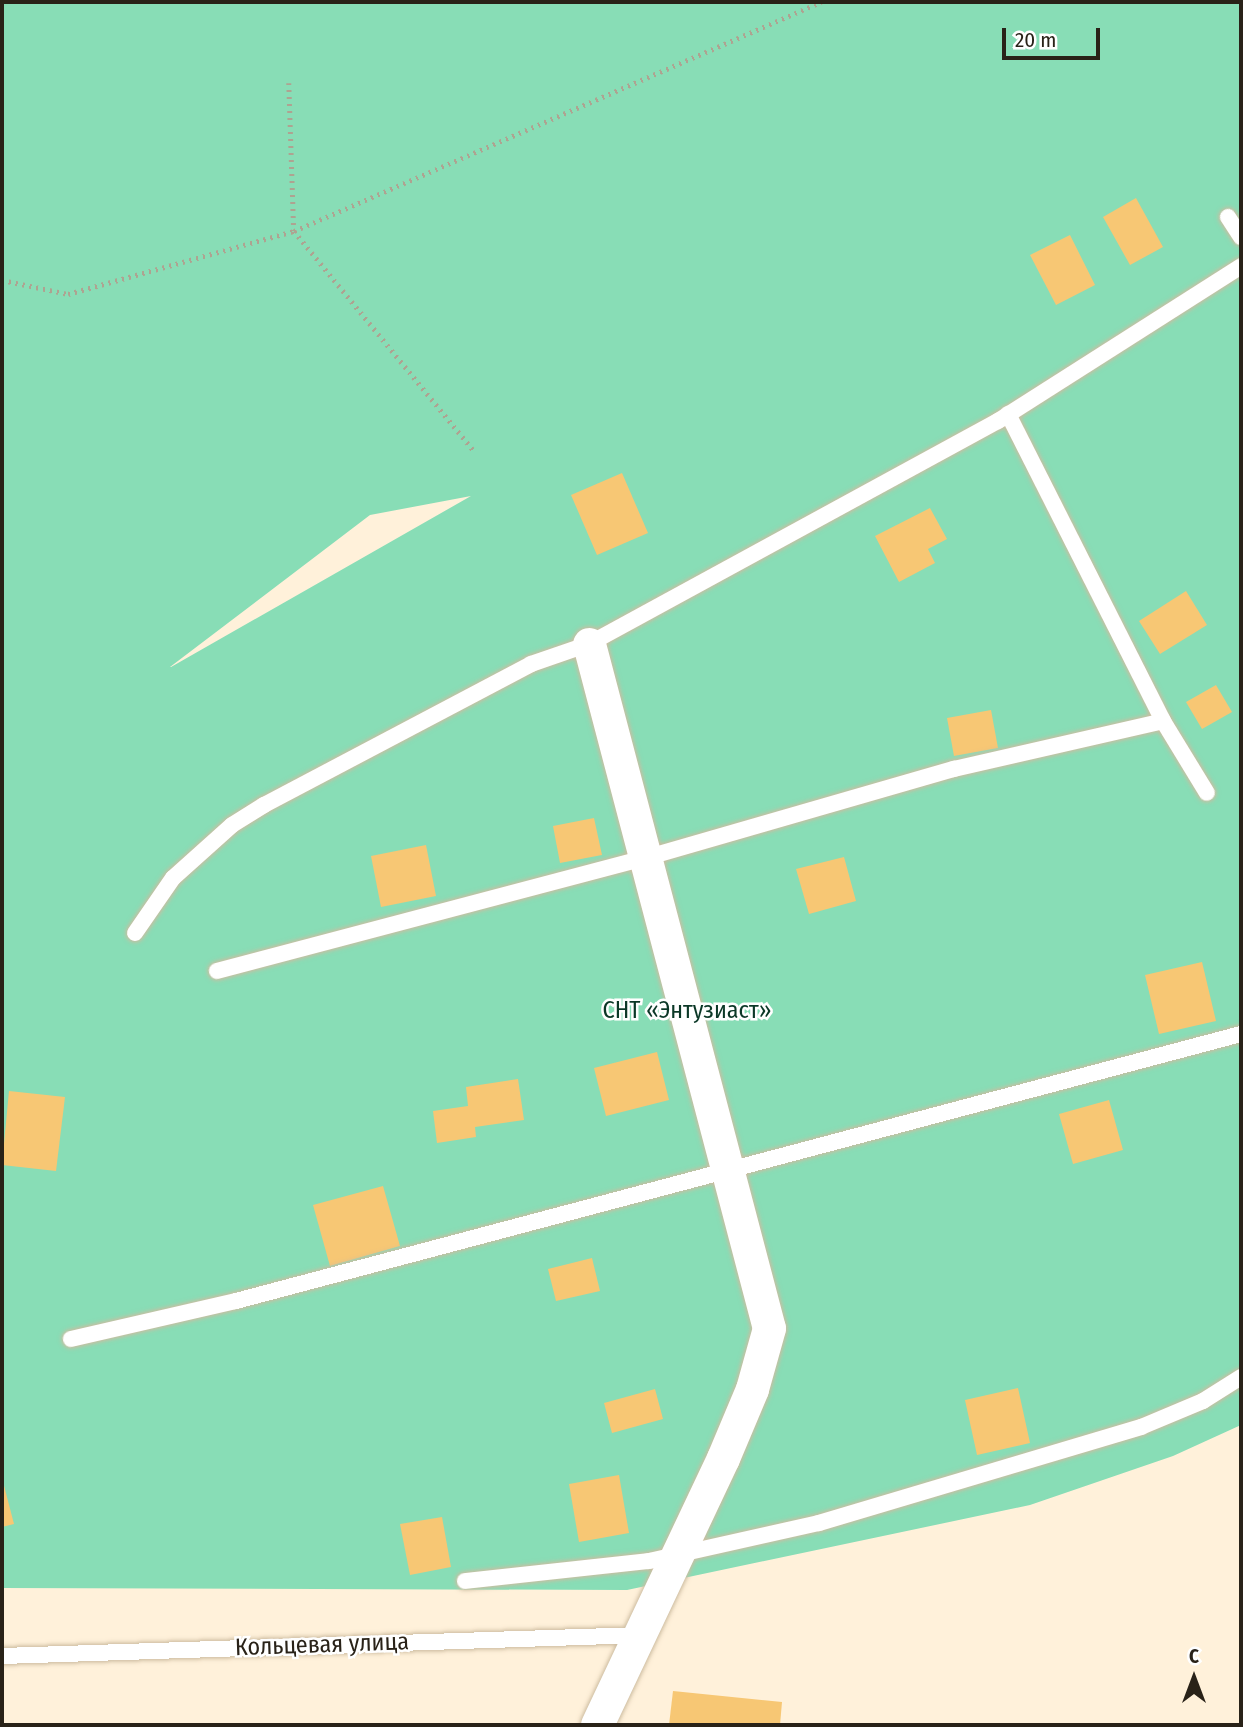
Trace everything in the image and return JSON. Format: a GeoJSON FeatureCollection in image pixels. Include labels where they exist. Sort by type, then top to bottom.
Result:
{"type":"FeatureCollection","features":[{"type":"Feature","properties":{"kind":"street"},"geometry":{"type":"LineString","coordinates":[[589,644],[769,1328],[752,1389],[597,1725]]}},
{"type":"Feature","properties":{"kind":"lane"},"geometry":{"type":"LineString","coordinates":[[1228,217],[1241,237]]}},
{"type":"Feature","properties":{"kind":"lane"},"geometry":{"type":"LineString","coordinates":[[135,933],[173,878],[232,825],[264,804],[531,664],[589,644],[1009,414],[1241,266]]}},
{"type":"Feature","properties":{"kind":"lane"},"geometry":{"type":"LineString","coordinates":[[1009,414],[1163,721],[1207,793]]}},
{"type":"Feature","properties":{"kind":"lane"},"geometry":{"type":"LineString","coordinates":[[217,971],[645,858],[954,769],[1163,721]]}},
{"type":"Feature","properties":{"kind":"lane"},"geometry":{"type":"LineString","coordinates":[[71,1339],[236,1301],[728,1168],[1241,1034]]}},
{"type":"Feature","properties":{"kind":"lane"},"geometry":{"type":"LineString","coordinates":[[465,1581],[678,1554],[820,1522],[1141,1427],[1203,1401],[1241,1377]]}},
{"type":"Feature","properties":{"kind":"lane","name":"Кольцевая улица"},"geometry":{"type":"LineString","coordinates":[[2,1656],[641,1634]]}},
{"type":"Feature","properties":{"kind":"path"},"geometry":{"type":"LineString","coordinates":[[2,281],[68,294],[294,230],[821,2]]}},
{"type":"Feature","properties":{"kind":"path"},"geometry":{"type":"LineString","coordinates":[[289,83],[294,230],[473,450]]}},
{"type":"Feature","properties":{"kind":"green space","name":"СНТ «Энтузиаст»"},"geometry":{"type":"Polygon","coordinates":[[[2,2],[1241,2],[1241,1425],[1173,1456],[1030,1505],[627,1590],[2,1588],[2,2]],[[471,496],[370,515],[170,667],[471,496]]]}},
{"type":"Feature","properties":{"kind":"building"},"geometry":{"type":"Polygon","coordinates":[[[1136,198],[1163,247],[1130,265],[1103,217],[1136,198]]]}},
{"type":"Feature","properties":{"kind":"building"},"geometry":{"type":"Polygon","coordinates":[[[1070,235],[1095,285],[1056,305],[1030,255],[1070,235]]]}},
{"type":"Feature","properties":{"kind":"building"},"geometry":{"type":"Polygon","coordinates":[[[622,473],[648,533],[597,555],[571,495],[622,473]]]}},
{"type":"Feature","properties":{"kind":"building"},"geometry":{"type":"Polygon","coordinates":[[[930,508],[947,539],[928,549],[935,563],[899,582],[875,536],[930,508]]]}},
{"type":"Feature","properties":{"kind":"building"},"geometry":{"type":"Polygon","coordinates":[[[1186,591],[1207,625],[1160,654],[1139,621],[1186,591]]]}},
{"type":"Feature","properties":{"kind":"building"},"geometry":{"type":"Polygon","coordinates":[[[1216,685],[1232,712],[1202,729],[1186,702],[1216,685]]]}},
{"type":"Feature","properties":{"kind":"building"},"geometry":{"type":"Polygon","coordinates":[[[991,710],[998,748],[954,756],[947,718],[991,710]]]}},
{"type":"Feature","properties":{"kind":"building"},"geometry":{"type":"Polygon","coordinates":[[[594,818],[602,855],[560,863],[553,826],[594,818]]]}},
{"type":"Feature","properties":{"kind":"building"},"geometry":{"type":"Polygon","coordinates":[[[426,845],[436,896],[381,907],[371,856],[426,845]]]}},
{"type":"Feature","properties":{"kind":"building"},"geometry":{"type":"Polygon","coordinates":[[[844,857],[856,901],[809,914],[796,869],[844,857]]]}},
{"type":"Feature","properties":{"kind":"building"},"geometry":{"type":"Polygon","coordinates":[[[1202,962],[1216,1021],[1159,1034],[1145,975],[1202,962]]]}},
{"type":"Feature","properties":{"kind":"building"},"geometry":{"type":"Polygon","coordinates":[[[657,1052],[669,1100],[606,1116],[594,1068],[657,1052]]]}},
{"type":"Feature","properties":{"kind":"building"},"geometry":{"type":"Polygon","coordinates":[[[518,1079],[524,1120],[475,1127],[476,1137],[437,1143],[433,1111],[468,1106],[466,1087],[518,1079]]]}},
{"type":"Feature","properties":{"kind":"building"},"geometry":{"type":"Polygon","coordinates":[[[9,1091],[65,1097],[56,1171],[2,1165],[9,1091]]]}},
{"type":"Feature","properties":{"kind":"building"},"geometry":{"type":"Polygon","coordinates":[[[1109,1100],[1123,1150],[1073,1164],[1059,1114],[1109,1100]]]}},
{"type":"Feature","properties":{"kind":"building"},"geometry":{"type":"Polygon","coordinates":[[[383,1186],[400,1246],[330,1266],[313,1205],[383,1186]]]}},
{"type":"Feature","properties":{"kind":"building"},"geometry":{"type":"Polygon","coordinates":[[[592,1258],[600,1291],[556,1301],[548,1269],[592,1258]]]}},
{"type":"Feature","properties":{"kind":"building"},"geometry":{"type":"Polygon","coordinates":[[[1018,1388],[1030,1443],[977,1455],[965,1400],[1018,1388]]]}},
{"type":"Feature","properties":{"kind":"building"},"geometry":{"type":"Polygon","coordinates":[[[655,1389],[663,1419],[612,1433],[604,1403],[655,1389]]]}},
{"type":"Feature","properties":{"kind":"building"},"geometry":{"type":"Polygon","coordinates":[[[619,1475],[629,1533],[579,1542],[569,1484],[619,1475]]]}},
{"type":"Feature","properties":{"kind":"building"},"geometry":{"type":"Polygon","coordinates":[[[2,1478],[14,1524],[2,1527],[2,1478]]]}},
{"type":"Feature","properties":{"kind":"building"},"geometry":{"type":"Polygon","coordinates":[[[442,1517],[451,1567],[410,1575],[400,1524],[442,1517]]]}},
{"type":"Feature","properties":{"kind":"building"},"geometry":{"type":"Polygon","coordinates":[[[673,1691],[782,1702],[780,1725],[669,1725],[673,1691]]]}}]}
